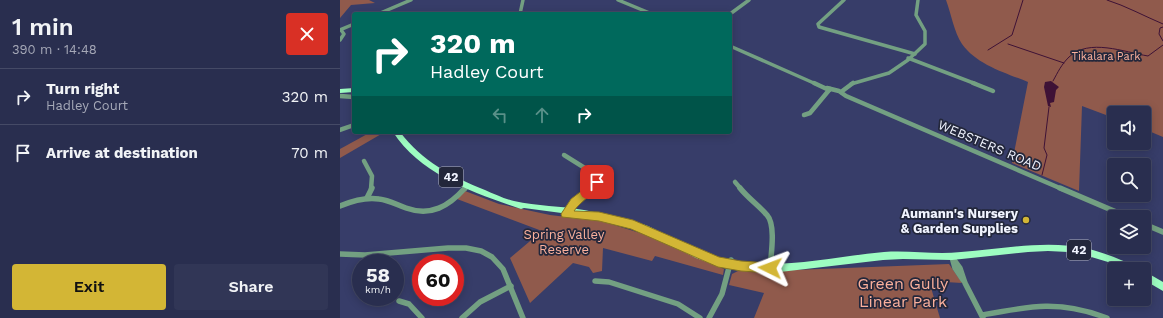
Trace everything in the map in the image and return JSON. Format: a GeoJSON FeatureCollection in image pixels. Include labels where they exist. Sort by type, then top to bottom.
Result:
{"type":"FeatureCollection","features":[{"type":"Feature","properties":{"kind":"main road"},"geometry":{"type":"LineString","coordinates":[[340,92],[352,91]]}},
{"type":"Feature","properties":{"kind":"main road","name":"42"},"geometry":{"type":"LineString","coordinates":[[398,134],[405,144],[418,156],[468,186],[494,198],[541,211],[599,216],[644,228],[706,257],[731,262],[770,266],[814,266],[833,262],[866,259],[954,260],[1022,249],[1045,247],[1077,249],[1116,262]]}},
{"type":"Feature","properties":{"kind":"main road"},"geometry":{"type":"LineString","coordinates":[[1151,279],[1163,287]]}},
{"type":"Feature","properties":{"kind":"street"},"geometry":{"type":"LineString","coordinates":[[383,12],[411,0]]}},
{"type":"Feature","properties":{"kind":"street"},"geometry":{"type":"LineString","coordinates":[[520,12],[523,0]]}},
{"type":"Feature","properties":{"kind":"street"},"geometry":{"type":"LineString","coordinates":[[618,0],[647,12]]}},
{"type":"Feature","properties":{"kind":"street"},"geometry":{"type":"LineString","coordinates":[[732,12],[748,0]]}},
{"type":"Feature","properties":{"kind":"street"},"geometry":{"type":"LineString","coordinates":[[844,0],[818,24],[819,27],[915,54]]}},
{"type":"Feature","properties":{"kind":"street"},"geometry":{"type":"LineString","coordinates":[[842,93],[858,80],[888,73],[915,54],[925,44],[925,31],[916,15],[918,0]]}},
{"type":"Feature","properties":{"kind":"street"},"geometry":{"type":"LineString","coordinates":[[340,40],[344,34],[340,30],[352,25]]}},
{"type":"Feature","properties":{"kind":"street","name":"WEBSTERS ROAD"},"geometry":{"type":"LineString","coordinates":[[732,47],[1112,210]]}},
{"type":"Feature","properties":{"kind":"street"},"geometry":{"type":"LineString","coordinates":[[908,58],[993,91]]}},
{"type":"Feature","properties":{"kind":"street"},"geometry":{"type":"LineString","coordinates":[[804,115],[810,113],[829,89]]}},
{"type":"Feature","properties":{"kind":"street"},"geometry":{"type":"LineString","coordinates":[[340,96],[352,97]]}},
{"type":"Feature","properties":{"kind":"street"},"geometry":{"type":"LineString","coordinates":[[340,130],[352,126]]}},
{"type":"Feature","properties":{"kind":"street"},"geometry":{"type":"LineString","coordinates":[[564,155],[579,164],[597,182],[594,188],[577,200],[567,213]]}},
{"type":"Feature","properties":{"kind":"street"},"geometry":{"type":"LineString","coordinates":[[364,161],[374,177],[374,184],[367,198]]}},
{"type":"Feature","properties":{"kind":"street"},"geometry":{"type":"LineString","coordinates":[[735,182],[749,199],[768,216],[772,231],[770,266]]}},
{"type":"Feature","properties":{"kind":"street"},"geometry":{"type":"LineString","coordinates":[[340,206],[367,198],[385,200],[417,212],[433,212],[446,206],[468,186]]}},
{"type":"Feature","properties":{"kind":"street"},"geometry":{"type":"LineString","coordinates":[[1151,227],[1163,232]]}},
{"type":"Feature","properties":{"kind":"street"},"geometry":{"type":"LineString","coordinates":[[340,254],[365,255],[466,248],[481,251],[492,257],[503,269],[523,318]]}},
{"type":"Feature","properties":{"kind":"street"},"geometry":{"type":"LineString","coordinates":[[954,260],[955,268],[966,283],[982,316],[1052,304],[1075,307],[1107,318]]}},
{"type":"Feature","properties":{"kind":"street"},"geometry":{"type":"LineString","coordinates":[[709,318],[722,294],[731,262]]}},
{"type":"Feature","properties":{"kind":"street"},"geometry":{"type":"LineString","coordinates":[[595,281],[610,282],[678,304],[700,318]]}},
{"type":"Feature","properties":{"kind":"street"},"geometry":{"type":"LineString","coordinates":[[462,318],[480,302],[510,286]]}},
{"type":"Feature","properties":{"kind":"street"},"geometry":{"type":"LineString","coordinates":[[404,302],[409,304],[422,318]]}},
{"type":"Feature","properties":{"kind":"green space"},"geometry":{"type":"Polygon","coordinates":[[[340,0],[369,0],[375,3],[351,5],[340,18],[340,0]]]}},
{"type":"Feature","properties":{"kind":"green space","name":"Tikalara Park"},"geometry":{"type":"Polygon","coordinates":[[[946,0],[1163,0],[1163,137],[1151,132],[1151,106],[1107,106],[1107,115],[1082,106],[1079,191],[1012,163],[1028,82],[992,68],[976,58],[962,44],[957,34],[946,0]]]}},
{"type":"Feature","properties":{"kind":"green space"},"geometry":{"type":"Polygon","coordinates":[[[367,134],[381,134],[340,158],[340,149],[367,134]]]}},
{"type":"Feature","properties":{"kind":"green space","name":"Spring Valley Reserve"},"geometry":{"type":"Polygon","coordinates":[[[465,191],[499,204],[550,215],[601,221],[640,233],[724,269],[723,275],[655,256],[652,261],[603,248],[602,271],[593,273],[589,267],[573,263],[530,303],[510,258],[542,231],[457,199],[465,191]]]}},
{"type":"Feature","properties":{"kind":"green space","name":"Green Gully Linear Park"},"geometry":{"type":"Polygon","coordinates":[[[949,264],[962,283],[929,281],[940,318],[754,318],[764,293],[729,285],[732,274],[740,270],[768,271],[949,264]]]}},
{"type":"Feature","properties":{"kind":"shaded area"},"geometry":{"type":"Polygon","coordinates":[[[1051,81],[1059,87],[1056,90],[1054,102],[1050,103],[1051,107],[1048,106],[1044,87],[1045,82],[1051,81]]]}},
{"type":"Feature","properties":{"kind":"waterway"},"geometry":{"type":"LineString","coordinates":[[988,50],[1012,35],[1023,0]]}},
{"type":"Feature","properties":{"kind":"waterway"},"geometry":{"type":"LineString","coordinates":[[1107,0],[1163,24]]}},
{"type":"Feature","properties":{"kind":"waterway"},"geometry":{"type":"LineString","coordinates":[[1163,27],[1160,28],[1159,34],[1163,41]]}},
{"type":"Feature","properties":{"kind":"waterway"},"geometry":{"type":"LineString","coordinates":[[1008,44],[1064,63]]}},
{"type":"Feature","properties":{"kind":"waterway"},"geometry":{"type":"LineString","coordinates":[[1053,81],[1069,57],[1077,51],[1086,48],[1107,48],[1148,56],[1163,45]]}},
{"type":"Feature","properties":{"kind":"waterway"},"geometry":{"type":"LineString","coordinates":[[1042,175],[1047,155],[1044,148],[1049,107]]}},
{"type":"Feature","properties":{"kind":"place","name":"Aumann's Nursery & Garden Supplies"},"geometry":{"type":"Point","coordinates":[1026,220]}},
{"type":"Feature","properties":{"kind":"route"},"geometry":{"type":"LineString","coordinates":[[597,182],[594,188],[572,204],[566,214],[599,216],[644,228],[690,251],[718,262],[741,266],[770,268]]}}]}
